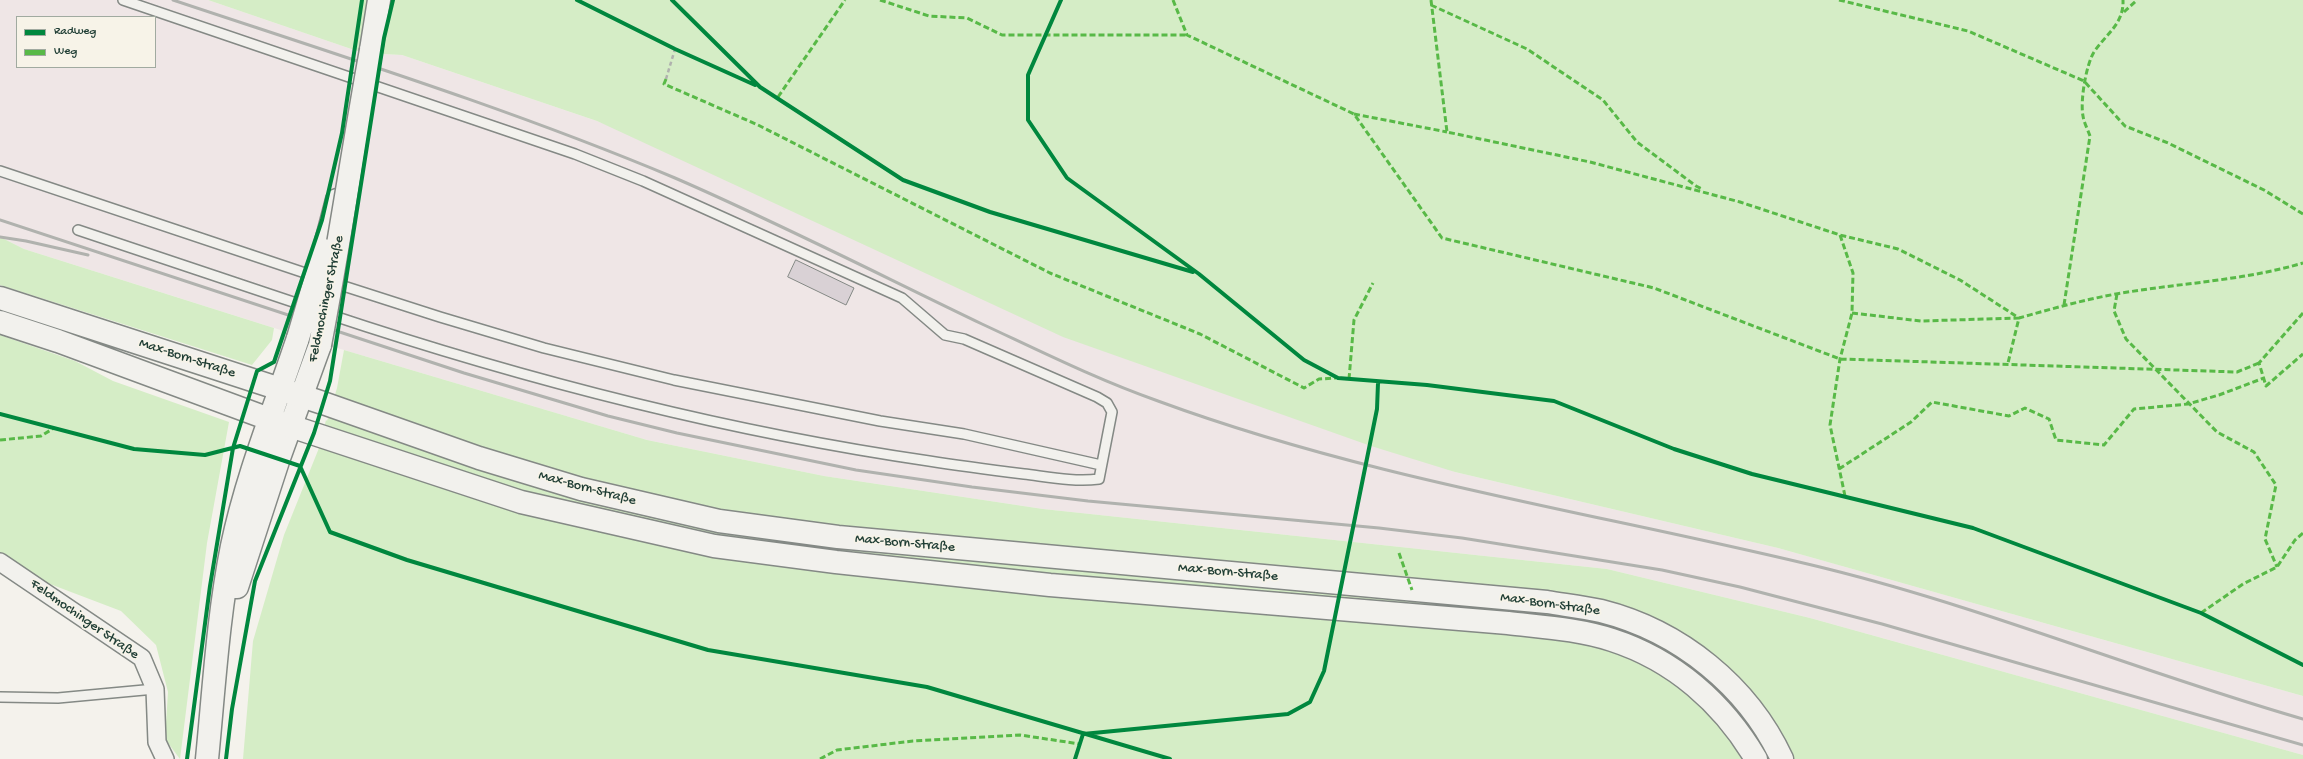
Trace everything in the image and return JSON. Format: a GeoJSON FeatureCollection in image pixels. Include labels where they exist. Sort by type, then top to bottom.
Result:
{"type":"FeatureCollection","features":[{"type":"Feature","properties":{"kind":"main road","name":"Feldmochinger Straße"},"geometry":{"type":"LineString","coordinates":[[220,637],[279,458],[320,345],[342,231],[355,139],[372,50],[379,0]]}},
{"type":"Feature","properties":{"kind":"main road","name":"Feldmochinger Straße"},"geometry":{"type":"LineString","coordinates":[[207,759],[223,600],[233,545],[257,451],[298,338],[355,139]]}},
{"type":"Feature","properties":{"kind":"main road","name":"Max-Born-Straße"},"geometry":{"type":"LineString","coordinates":[[0,298],[302,396],[479,458],[581,489],[719,521],[838,537],[1539,602],[1601,611],[1650,628],[1674,641],[1711,666],[1740,694],[1772,737],[1782,759]]}},
{"type":"Feature","properties":{"kind":"main road","name":"Max-Born-Straße"},"geometry":{"type":"LineString","coordinates":[[0,322],[58,341],[269,419],[292,425],[521,502],[714,546],[836,562],[1050,585],[1508,623],[1567,630],[1612,640],[1660,660],[1693,683],[1731,723],[1756,759]]}},
{"type":"Feature","properties":{"kind":"street","name":"Feldmochinger Straße"},"geometry":{"type":"LineString","coordinates":[[0,562],[142,658],[155,689],[157,742],[165,759]]}},
{"type":"Feature","properties":{"kind":"lane"},"geometry":{"type":"LineString","coordinates":[[78,230],[437,350],[541,380],[672,413],[877,454],[1073,480],[1099,479],[1112,412],[1107,403],[1049,375],[964,338],[944,335],[902,298],[643,181],[582,157],[123,0]]}},
{"type":"Feature","properties":{"kind":"lane"},"geometry":{"type":"LineString","coordinates":[[0,171],[359,291],[544,348],[674,380],[797,406],[964,434],[1102,464]]}},
{"type":"Feature","properties":{"kind":"lane"},"geometry":{"type":"LineString","coordinates":[[1,695],[58,698],[155,689]]}},
{"type":"Feature","properties":{"kind":"path"},"geometry":{"type":"LineString","coordinates":[[666,79],[675,49]]}},
{"type":"Feature","properties":{"kind":"shaded area"},"geometry":{"type":"Polygon","coordinates":[[[0,0],[208,0],[363,53],[402,55],[597,121],[1455,472],[1778,548],[2303,696],[2303,755],[1810,618],[1607,569],[1043,509],[824,476],[647,440],[344,350],[24,249],[0,237],[0,0]]]}},
{"type":"Feature","properties":{"kind":"green space"},"geometry":{"type":"Polygon","coordinates":[[[208,0],[2303,0],[2303,696],[1778,548],[1455,472],[1371,446],[1063,337],[597,121],[402,55],[363,53],[208,0]]]}},
{"type":"Feature","properties":{"kind":"green space"},"geometry":{"type":"Polygon","coordinates":[[[0,237],[24,249],[274,328],[272,340],[252,365],[0,285],[0,237]]]}},
{"type":"Feature","properties":{"kind":"green space"},"geometry":{"type":"Polygon","coordinates":[[[0,335],[75,361],[113,381],[229,422],[207,543],[180,759],[165,739],[168,692],[156,645],[121,611],[21,573],[0,558],[0,335]]]}},
{"type":"Feature","properties":{"kind":"green space"},"geometry":{"type":"Polygon","coordinates":[[[344,350],[647,440],[824,476],[1043,509],[1607,569],[1810,618],[2303,755],[2303,759],[243,759],[253,641],[284,535],[319,448],[326,420],[327,421],[337,388],[344,350]]]}},
{"type":"Feature","properties":{"kind":"building"},"geometry":{"type":"Polygon","coordinates":[[[796,260],[854,288],[846,305],[788,277],[796,260]]]}},
{"type":"Feature","properties":{"kind":"railway"},"geometry":{"type":"LineString","coordinates":[[173,0],[426,84],[613,153],[675,178],[752,213],[1091,375],[1158,401],[1240,429],[1406,475],[1744,549],[1888,585],[2007,622],[2184,682],[2303,719]]}},
{"type":"Feature","properties":{"kind":"railway"},"geometry":{"type":"LineString","coordinates":[[0,220],[464,373],[608,416],[677,433],[856,470],[972,487],[1088,501],[1379,528],[1462,538],[1662,570],[1740,587],[1882,624],[2303,745]]}},
{"type":"Feature","properties":{"kind":"railway"},"geometry":{"type":"LineString","coordinates":[[0,237],[26,241],[88,255]]}},
{"type":"Feature","properties":{"kind":"marked path"},"geometry":{"type":"LineString","coordinates":[[778,97],[845,0]]}},
{"type":"Feature","properties":{"kind":"marked path"},"geometry":{"type":"LineString","coordinates":[[880,0],[929,16],[967,18],[1002,35],[1187,35]]}},
{"type":"Feature","properties":{"kind":"marked path"},"geometry":{"type":"LineString","coordinates":[[1173,0],[1187,35],[1354,114],[1442,238],[1654,288],[1840,359],[2237,372],[2259,363]]}},
{"type":"Feature","properties":{"kind":"marked path"},"geometry":{"type":"LineString","coordinates":[[1431,0],[1447,132],[1590,162],[1740,202],[1840,235],[1898,249],[1960,280],[2019,318],[2104,296],[2234,278],[2303,263]]}},
{"type":"Feature","properties":{"kind":"marked path"},"geometry":{"type":"LineString","coordinates":[[1839,0],[1968,31],[2084,81],[2125,126],[2168,143],[2264,190],[2303,214]]}},
{"type":"Feature","properties":{"kind":"marked path"},"geometry":{"type":"LineString","coordinates":[[2064,305],[2090,136],[2084,121],[2082,109],[2084,83],[2088,65],[2094,52],[2121,16],[2123,0]]}},
{"type":"Feature","properties":{"kind":"marked path"},"geometry":{"type":"LineString","coordinates":[[2124,12],[2137,0]]}},
{"type":"Feature","properties":{"kind":"marked path"},"geometry":{"type":"LineString","coordinates":[[1431,5],[1527,49],[1603,100],[1637,142],[1702,189]]}},
{"type":"Feature","properties":{"kind":"marked path"},"geometry":{"type":"LineString","coordinates":[[666,79],[664,84],[758,125],[1050,273],[1200,334],[1304,388],[1319,379],[1336,378]]}},
{"type":"Feature","properties":{"kind":"marked path"},"geometry":{"type":"LineString","coordinates":[[1354,114],[1447,132]]}},
{"type":"Feature","properties":{"kind":"marked path"},"geometry":{"type":"LineString","coordinates":[[1840,235],[1853,273],[1852,313],[1840,359],[1830,425],[1845,496]]}},
{"type":"Feature","properties":{"kind":"marked path"},"geometry":{"type":"LineString","coordinates":[[1349,379],[1354,320],[1373,283]]}},
{"type":"Feature","properties":{"kind":"marked path"},"geometry":{"type":"LineString","coordinates":[[2117,294],[2114,311],[2126,339],[2217,432],[2254,452],[2276,485],[2265,539],[2277,567]]}},
{"type":"Feature","properties":{"kind":"marked path"},"geometry":{"type":"LineString","coordinates":[[1852,313],[1921,321],[2019,318],[2008,363]]}},
{"type":"Feature","properties":{"kind":"marked path"},"geometry":{"type":"LineString","coordinates":[[2303,313],[2259,363],[2266,386],[2303,354]]}},
{"type":"Feature","properties":{"kind":"marked path"},"geometry":{"type":"LineString","coordinates":[[1839,469],[1911,422],[1932,402],[2009,416],[2025,408],[2049,419],[2056,440],[2104,445],[2134,409],[2188,404],[2219,395],[2264,378]]}},
{"type":"Feature","properties":{"kind":"marked path"},"geometry":{"type":"LineString","coordinates":[[0,440],[41,436],[54,428]]}},
{"type":"Feature","properties":{"kind":"marked path"},"geometry":{"type":"LineString","coordinates":[[2201,613],[2243,584],[2277,567],[2295,540],[2303,533]]}},
{"type":"Feature","properties":{"kind":"marked path"},"geometry":{"type":"LineString","coordinates":[[1399,553],[1412,590]]}},
{"type":"Feature","properties":{"kind":"marked path"},"geometry":{"type":"LineString","coordinates":[[820,759],[837,750],[913,741],[1020,735],[1080,744]]}},
{"type":"Feature","properties":{"kind":"cycle path"},"geometry":{"type":"LineString","coordinates":[[187,759],[210,586],[233,448],[257,371],[274,362],[322,220],[342,133],[362,0]]}},
{"type":"Feature","properties":{"kind":"cycle path"},"geometry":{"type":"LineString","coordinates":[[226,759],[232,709],[255,581],[314,433],[330,381],[384,38],[393,0]]}},
{"type":"Feature","properties":{"kind":"cycle path"},"geometry":{"type":"LineString","coordinates":[[577,0],[675,49],[755,85]]}},
{"type":"Feature","properties":{"kind":"cycle path"},"geometry":{"type":"LineString","coordinates":[[672,0],[760,87],[903,180],[990,212],[1193,272]]}},
{"type":"Feature","properties":{"kind":"cycle path"},"geometry":{"type":"LineString","coordinates":[[1061,0],[1028,75],[1028,120],[1067,178],[1199,274],[1304,360],[1338,378],[1427,385],[1554,401],[1674,449],[1752,474],[1973,528],[2201,613],[2303,665]]}},
{"type":"Feature","properties":{"kind":"cycle path"},"geometry":{"type":"LineString","coordinates":[[1075,759],[1083,734],[1288,714],[1310,702],[1324,671],[1377,409],[1378,383]]}},
{"type":"Feature","properties":{"kind":"cycle path"},"geometry":{"type":"LineString","coordinates":[[0,414],[134,449],[205,455],[240,446],[300,466],[330,532],[407,560],[708,650],[927,687],[1170,759]]}}]}
